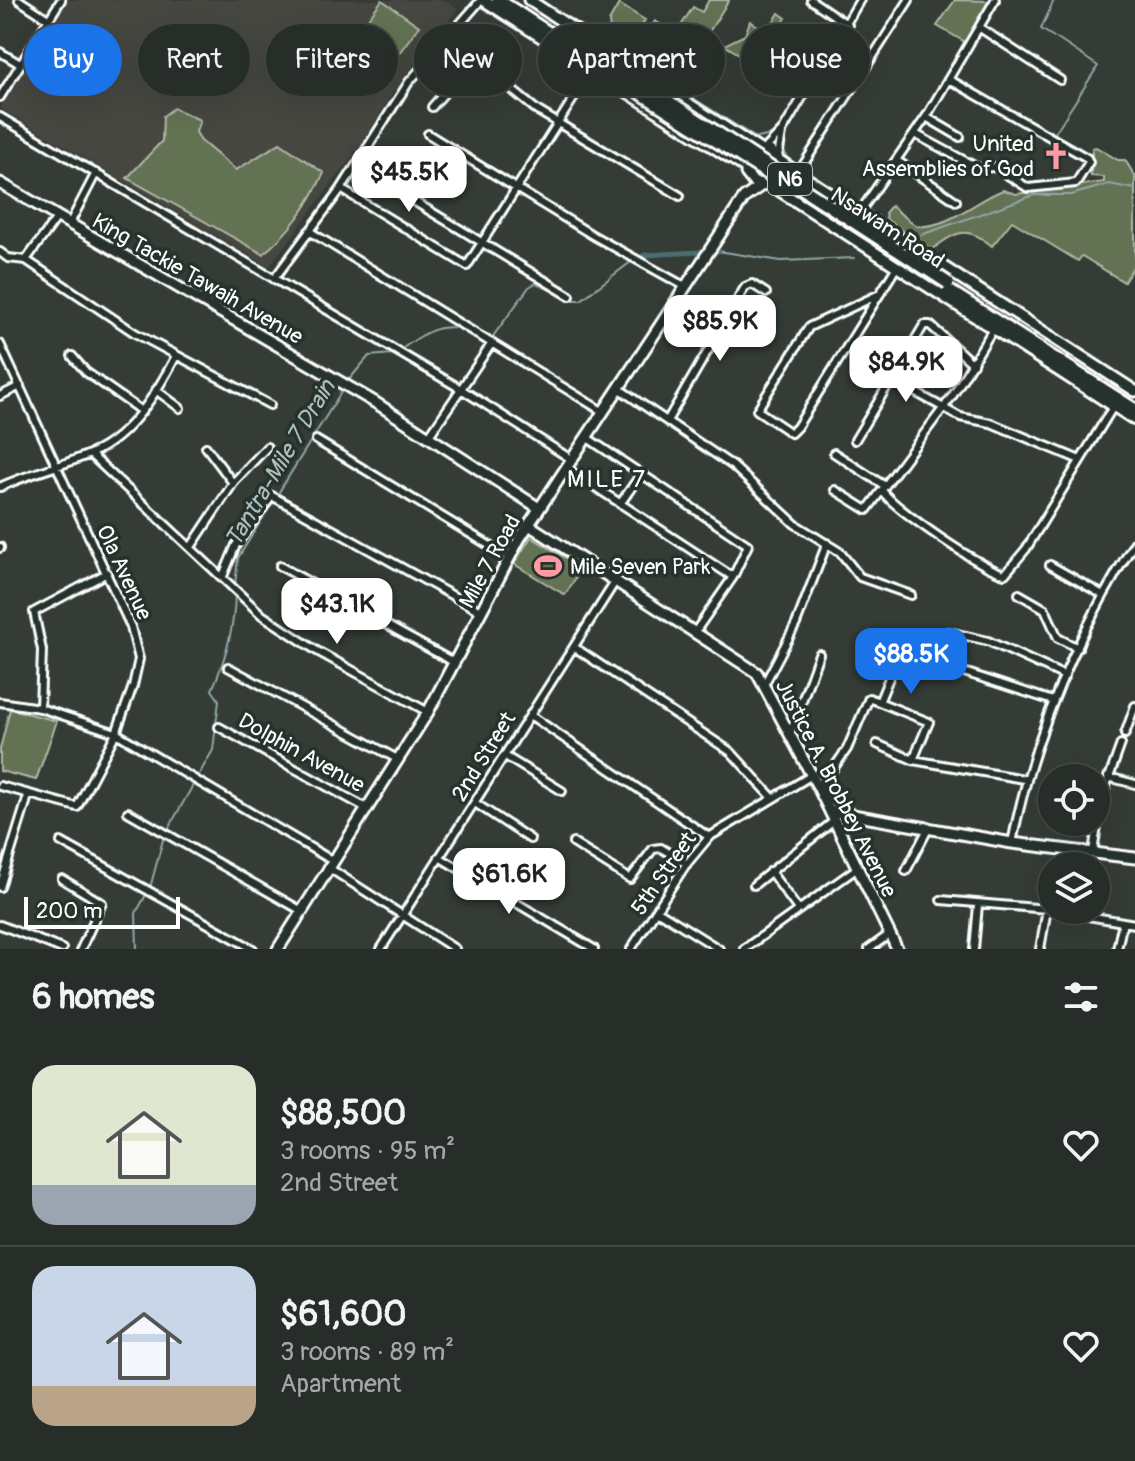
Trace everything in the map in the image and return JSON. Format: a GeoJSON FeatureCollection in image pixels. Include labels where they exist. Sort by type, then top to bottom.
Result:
{"type":"FeatureCollection","features":[{"type":"Feature","properties":{"kind":"highway","name":"Nsawam Road"},"geometry":{"type":"LineString","coordinates":[[498,0],[538,24]]}},
{"type":"Feature","properties":{"kind":"highway","name":"Nsawam Road"},"geometry":{"type":"LineString","coordinates":[[511,0],[546,24]]}},
{"type":"Feature","properties":{"kind":"highway","name":"Nsawam Road"},"geometry":{"type":"LineString","coordinates":[[654,96],[1135,410]]}},
{"type":"Feature","properties":{"kind":"highway","name":"Nsawam Road"},"geometry":{"type":"LineString","coordinates":[[946,286],[1135,401]]}},
{"type":"Feature","properties":{"kind":"street"},"geometry":{"type":"LineString","coordinates":[[19,0],[48,19]]}},
{"type":"Feature","properties":{"kind":"street"},"geometry":{"type":"LineString","coordinates":[[0,97],[61,0]]}},
{"type":"Feature","properties":{"kind":"street"},"geometry":{"type":"LineString","coordinates":[[274,279],[341,189],[409,82],[482,0],[538,36]]}},
{"type":"Feature","properties":{"kind":"street"},"geometry":{"type":"LineString","coordinates":[[529,0],[1135,391]]}},
{"type":"Feature","properties":{"kind":"street"},"geometry":{"type":"LineString","coordinates":[[811,0],[847,24]]}},
{"type":"Feature","properties":{"kind":"street"},"geometry":{"type":"LineString","coordinates":[[798,173],[909,0]]}},
{"type":"Feature","properties":{"kind":"street"},"geometry":{"type":"LineString","coordinates":[[859,213],[950,80],[995,0]]}},
{"type":"Feature","properties":{"kind":"street"},"geometry":{"type":"LineString","coordinates":[[849,24],[861,1]]}},
{"type":"Feature","properties":{"kind":"street"},"geometry":{"type":"LineString","coordinates":[[980,28],[1060,80]]}},
{"type":"Feature","properties":{"kind":"street"},"geometry":{"type":"LineString","coordinates":[[0,52],[20,64]]}},
{"type":"Feature","properties":{"kind":"street"},"geometry":{"type":"LineString","coordinates":[[432,107],[474,59],[559,124],[680,196]]}},
{"type":"Feature","properties":{"kind":"street"},"geometry":{"type":"LineString","coordinates":[[915,134],[978,168],[995,167],[1028,188],[1076,183],[1089,162],[1087,158],[950,80]]}},
{"type":"Feature","properties":{"kind":"street"},"geometry":{"type":"LineString","coordinates":[[341,189],[465,266],[576,96]]}},
{"type":"Feature","properties":{"kind":"street"},"geometry":{"type":"LineString","coordinates":[[629,96],[1135,420]]}},
{"type":"Feature","properties":{"kind":"street"},"geometry":{"type":"LineString","coordinates":[[744,198],[752,154],[762,150],[783,130],[804,96]]}},
{"type":"Feature","properties":{"kind":"street"},"geometry":{"type":"LineString","coordinates":[[0,117],[461,389],[620,504],[733,577]]}},
{"type":"Feature","properties":{"kind":"street"},"geometry":{"type":"LineString","coordinates":[[926,117],[960,137]]}},
{"type":"Feature","properties":{"kind":"street"},"geometry":{"type":"LineString","coordinates":[[744,198],[777,179],[783,130]]}},
{"type":"Feature","properties":{"kind":"street"},"geometry":{"type":"LineString","coordinates":[[428,134],[627,255],[686,287]]}},
{"type":"Feature","properties":{"kind":"street"},"geometry":{"type":"LineString","coordinates":[[896,160],[956,201]]}},
{"type":"Feature","properties":{"kind":"street"},"geometry":{"type":"LineString","coordinates":[[356,166],[570,296]]}},
{"type":"Feature","properties":{"kind":"street"},"geometry":{"type":"LineString","coordinates":[[70,223],[96,173]]}},
{"type":"Feature","properties":{"kind":"street","name":"King Tackie Tawaih Avenue"},"geometry":{"type":"LineString","coordinates":[[0,183],[345,385],[539,508]]}},
{"type":"Feature","properties":{"kind":"street","name":"Mile 7 Road"},"geometry":{"type":"LineString","coordinates":[[278,949],[428,712],[539,508],[744,198]]}},
{"type":"Feature","properties":{"kind":"street"},"geometry":{"type":"LineString","coordinates":[[26,260],[58,216]]}},
{"type":"Feature","properties":{"kind":"street"},"geometry":{"type":"LineString","coordinates":[[309,231],[602,411]]}},
{"type":"Feature","properties":{"kind":"street"},"geometry":{"type":"LineString","coordinates":[[0,252],[8,258],[26,260],[58,285],[176,356],[270,405]]}},
{"type":"Feature","properties":{"kind":"street"},"geometry":{"type":"LineString","coordinates":[[0,262],[8,258]]}},
{"type":"Feature","properties":{"kind":"street"},"geometry":{"type":"LineString","coordinates":[[880,294],[809,327],[757,410],[791,433],[880,294],[896,268]]}},
{"type":"Feature","properties":{"kind":"street"},"geometry":{"type":"LineString","coordinates":[[667,421],[745,287],[752,284],[766,293]]}},
{"type":"Feature","properties":{"kind":"street"},"geometry":{"type":"LineString","coordinates":[[855,440],[912,342],[927,324],[973,364]]}},
{"type":"Feature","properties":{"kind":"street"},"geometry":{"type":"LineString","coordinates":[[835,490],[865,511],[944,407],[993,329]]}},
{"type":"Feature","properties":{"kind":"street"},"geometry":{"type":"LineString","coordinates":[[429,436],[461,389],[488,340]]}},
{"type":"Feature","properties":{"kind":"street","name":"Ola Avenue"},"geometry":{"type":"LineString","coordinates":[[0,344],[131,627],[139,659],[116,733],[79,805],[66,806],[28,796]]}},
{"type":"Feature","properties":{"kind":"street"},"geometry":{"type":"LineString","coordinates":[[72,356],[86,372],[140,410]]}},
{"type":"Feature","properties":{"kind":"street"},"geometry":{"type":"LineString","coordinates":[[0,487],[54,464],[90,454],[116,438],[156,390],[176,356]]}},
{"type":"Feature","properties":{"kind":"street"},"geometry":{"type":"LineString","coordinates":[[896,370],[915,392],[968,420],[991,423],[1080,460]]}},
{"type":"Feature","properties":{"kind":"street"},"geometry":{"type":"LineString","coordinates":[[0,396],[20,386]]}},
{"type":"Feature","properties":{"kind":"street"},"geometry":{"type":"LineString","coordinates":[[618,388],[733,466],[795,524],[846,557],[860,577],[911,595]]}},
{"type":"Feature","properties":{"kind":"street"},"geometry":{"type":"LineString","coordinates":[[156,390],[180,408]]}},
{"type":"Feature","properties":{"kind":"street"},"geometry":{"type":"LineString","coordinates":[[834,453],[884,488],[890,503],[903,507],[936,535],[1005,574],[1026,549],[1113,407]]}},
{"type":"Feature","properties":{"kind":"street"},"geometry":{"type":"LineString","coordinates":[[586,437],[748,545],[733,577],[695,632]]}},
{"type":"Feature","properties":{"kind":"street"},"geometry":{"type":"LineString","coordinates":[[316,440],[510,558]]}},
{"type":"Feature","properties":{"kind":"street"},"geometry":{"type":"LineString","coordinates":[[206,447],[233,483]]}},
{"type":"Feature","properties":{"kind":"street"},"geometry":{"type":"LineString","coordinates":[[191,547],[233,483],[267,447]]}},
{"type":"Feature","properties":{"kind":"street"},"geometry":{"type":"LineString","coordinates":[[90,454],[282,629],[428,712]]}},
{"type":"Feature","properties":{"kind":"street"},"geometry":{"type":"LineString","coordinates":[[620,504],[641,474]]}},
{"type":"Feature","properties":{"kind":"street"},"geometry":{"type":"LineString","coordinates":[[223,576],[236,545],[275,498],[482,612]]}},
{"type":"Feature","properties":{"kind":"street","name":"Justice A. Brobbey Avenue"},"geometry":{"type":"LineString","coordinates":[[529,525],[751,668],[765,683],[897,949]]}},
{"type":"Feature","properties":{"kind":"street"},"geometry":{"type":"LineString","coordinates":[[1012,843],[1024,779],[1053,701],[1103,595],[1135,542]]}},
{"type":"Feature","properties":{"kind":"street"},"geometry":{"type":"LineString","coordinates":[[765,683],[796,624],[827,543]]}},
{"type":"Feature","properties":{"kind":"street"},"geometry":{"type":"LineString","coordinates":[[1050,565],[1103,595]]}},
{"type":"Feature","properties":{"kind":"street"},"geometry":{"type":"LineString","coordinates":[[280,566],[455,663]]}},
{"type":"Feature","properties":{"kind":"street"},"geometry":{"type":"LineString","coordinates":[[40,708],[42,650],[34,612],[107,573]]}},
{"type":"Feature","properties":{"kind":"street","name":"2nd Street"},"geometry":{"type":"LineString","coordinates":[[381,949],[615,582]]}},
{"type":"Feature","properties":{"kind":"street"},"geometry":{"type":"LineString","coordinates":[[1019,594],[1044,608],[1058,638],[1078,648]]}},
{"type":"Feature","properties":{"kind":"street"},"geometry":{"type":"LineString","coordinates":[[949,632],[988,641],[1065,676]]}},
{"type":"Feature","properties":{"kind":"street"},"geometry":{"type":"LineString","coordinates":[[884,646],[1053,701]]}},
{"type":"Feature","properties":{"kind":"street"},"geometry":{"type":"LineString","coordinates":[[574,647],[731,752],[772,797]]}},
{"type":"Feature","properties":{"kind":"street"},"geometry":{"type":"LineString","coordinates":[[876,699],[900,651]]}},
{"type":"Feature","properties":{"kind":"street"},"geometry":{"type":"LineString","coordinates":[[790,734],[819,654]]}},
{"type":"Feature","properties":{"kind":"street"},"geometry":{"type":"LineString","coordinates":[[228,667],[399,760]]}},
{"type":"Feature","properties":{"kind":"street"},"geometry":{"type":"LineString","coordinates":[[819,789],[847,749],[867,699],[876,699],[929,722],[913,760]]}},
{"type":"Feature","properties":{"kind":"street"},"geometry":{"type":"LineString","coordinates":[[0,702],[40,708],[116,733],[331,864],[455,949]]}},
{"type":"Feature","properties":{"kind":"street"},"geometry":{"type":"LineString","coordinates":[[1125,734],[1134,711]]}},
{"type":"Feature","properties":{"kind":"street"},"geometry":{"type":"LineString","coordinates":[[530,715],[709,837]]}},
{"type":"Feature","properties":{"kind":"street","name":"Dolphin Avenue"},"geometry":{"type":"LineString","coordinates":[[219,727],[368,809]]}},
{"type":"Feature","properties":{"kind":"street"},"geometry":{"type":"LineString","coordinates":[[877,744],[913,760],[1024,779]]}},
{"type":"Feature","properties":{"kind":"street"},"geometry":{"type":"LineString","coordinates":[[1110,772],[1121,744]]}},
{"type":"Feature","properties":{"kind":"street"},"geometry":{"type":"LineString","coordinates":[[505,756],[562,791]]}},
{"type":"Feature","properties":{"kind":"street","name":"5th Street"},"geometry":{"type":"LineString","coordinates":[[631,949],[687,864],[709,837],[812,775]]}},
{"type":"Feature","properties":{"kind":"street"},"geometry":{"type":"LineString","coordinates":[[1110,778],[1135,784]]}},
{"type":"Feature","properties":{"kind":"street"},"geometry":{"type":"LineString","coordinates":[[0,786],[28,796],[0,887]]}},
{"type":"Feature","properties":{"kind":"street"},"geometry":{"type":"LineString","coordinates":[[475,803],[530,839]]}},
{"type":"Feature","properties":{"kind":"street"},"geometry":{"type":"LineString","coordinates":[[128,812],[302,911]]}},
{"type":"Feature","properties":{"kind":"street"},"geometry":{"type":"LineString","coordinates":[[754,885],[832,816],[1093,852],[1095,836]]}},
{"type":"Feature","properties":{"kind":"street"},"geometry":{"type":"LineString","coordinates":[[906,871],[928,829]]}},
{"type":"Feature","properties":{"kind":"street"},"geometry":{"type":"LineString","coordinates":[[61,842],[253,949]]}},
{"type":"Feature","properties":{"kind":"street"},"geometry":{"type":"LineString","coordinates":[[573,843],[630,879],[653,849],[661,848],[687,864]]}},
{"type":"Feature","properties":{"kind":"street"},"geometry":{"type":"LineString","coordinates":[[1110,854],[1135,858]]}},
{"type":"Feature","properties":{"kind":"street"},"geometry":{"type":"LineString","coordinates":[[439,857],[594,949]]}},
{"type":"Feature","properties":{"kind":"street"},"geometry":{"type":"LineString","coordinates":[[744,949],[797,908],[856,869]]}},
{"type":"Feature","properties":{"kind":"street"},"geometry":{"type":"LineString","coordinates":[[770,871],[797,908]]}},
{"type":"Feature","properties":{"kind":"street"},"geometry":{"type":"LineString","coordinates":[[62,879],[102,903],[81,949]]}},
{"type":"Feature","properties":{"kind":"street"},"geometry":{"type":"LineString","coordinates":[[941,900],[1038,908]]}},
{"type":"Feature","properties":{"kind":"street"},"geometry":{"type":"LineString","coordinates":[[974,949],[978,905]]}},
{"type":"Feature","properties":{"kind":"street"},"geometry":{"type":"LineString","coordinates":[[658,911],[719,949]]}},
{"type":"Feature","properties":{"kind":"street"},"geometry":{"type":"LineString","coordinates":[[1110,920],[1135,924]]}},
{"type":"Feature","properties":{"kind":"street"},"geometry":{"type":"LineString","coordinates":[[1117,949],[1123,922]]}},
{"type":"Feature","properties":{"kind":"street"},"geometry":{"type":"LineString","coordinates":[[1040,949],[1044,924]]}},
{"type":"Feature","properties":{"kind":"street"},"geometry":{"type":"LineString","coordinates":[[0,925],[62,949]]}},
{"type":"Feature","properties":{"kind":"street"},"geometry":{"type":"LineString","coordinates":[[869,949],[890,934]]}},
{"type":"Feature","properties":{"kind":"shaded area"},"geometry":{"type":"Polygon","coordinates":[[[66,0],[444,0],[458,9],[446,24],[414,24],[414,65],[398,85],[398,24],[266,24],[266,96],[391,96],[361,146],[269,267],[0,108],[24,69],[24,96],[122,96],[122,24],[51,24],[66,0]]]}},
{"type":"Feature","properties":{"kind":"green space"},"geometry":{"type":"Polygon","coordinates":[[[382,0],[416,24],[414,33],[398,54],[398,24],[364,24],[382,0]]]}},
{"type":"Feature","properties":{"kind":"green space"},"geometry":{"type":"Polygon","coordinates":[[[709,0],[729,0],[714,24],[682,24],[693,7],[702,12],[709,0]]]}},
{"type":"Feature","properties":{"kind":"green space"},"geometry":{"type":"Polygon","coordinates":[[[955,0],[989,1],[965,42],[937,26],[955,0]]]}},
{"type":"Feature","properties":{"kind":"green space"},"geometry":{"type":"Polygon","coordinates":[[[619,4],[645,20],[642,24],[609,24],[619,4]]]}},
{"type":"Feature","properties":{"kind":"green space"},"geometry":{"type":"Polygon","coordinates":[[[779,13],[786,18],[782,24],[772,24],[779,13]]]}},
{"type":"Feature","properties":{"kind":"green space"},"geometry":{"type":"Polygon","coordinates":[[[741,37],[741,55],[725,46],[741,37]]]}},
{"type":"Feature","properties":{"kind":"green space"},"geometry":{"type":"Polygon","coordinates":[[[174,108],[200,120],[196,132],[201,141],[236,170],[280,143],[324,173],[298,217],[263,254],[127,178],[162,141],[163,116],[174,108]]]}},
{"type":"Feature","properties":{"kind":"green space"},"geometry":{"type":"Polygon","coordinates":[[[1096,147],[1118,160],[1125,160],[1135,176],[1135,264],[1124,282],[1082,256],[1078,261],[1012,221],[992,246],[976,235],[962,233],[948,238],[932,250],[887,220],[885,213],[891,206],[916,226],[928,226],[950,219],[1003,190],[1016,194],[1104,182],[1104,177],[1091,176],[1092,148],[1096,147]]]}},
{"type":"Feature","properties":{"kind":"green space","name":"Mile Seven Park"},"geometry":{"type":"Polygon","coordinates":[[[531,537],[582,568],[565,595],[514,564],[531,537]]]}},
{"type":"Feature","properties":{"kind":"green space"},"geometry":{"type":"Polygon","coordinates":[[[10,709],[57,721],[36,780],[0,771],[0,749],[10,709]]]}},
{"type":"Feature","properties":{"kind":"waterway"},"geometry":{"type":"LineString","coordinates":[[539,0],[756,138],[773,135]]}},
{"type":"Feature","properties":{"kind":"waterway"},"geometry":{"type":"LineString","coordinates":[[947,74],[991,0]]}},
{"type":"Feature","properties":{"kind":"waterway"},"geometry":{"type":"LineString","coordinates":[[1054,0],[1041,29],[1054,37]]}},
{"type":"Feature","properties":{"kind":"waterway"},"geometry":{"type":"LineString","coordinates":[[1053,136],[1098,66],[1056,38]]}},
{"type":"Feature","properties":{"kind":"waterway"},"geometry":{"type":"LineString","coordinates":[[956,78],[1038,127]]}},
{"type":"Feature","properties":{"kind":"waterway"},"geometry":{"type":"LineString","coordinates":[[785,137],[792,121]]}},
{"type":"Feature","properties":{"kind":"waterway"},"geometry":{"type":"LineString","coordinates":[[782,147],[790,162]]}},
{"type":"Feature","properties":{"kind":"waterway"},"geometry":{"type":"LineString","coordinates":[[921,235],[1034,195],[1071,195],[1109,184],[1135,189]]}},
{"type":"Feature","properties":{"kind":"waterway"},"geometry":{"type":"LineString","coordinates":[[718,251],[781,261],[854,258]]}},
{"type":"Feature","properties":{"kind":"waterway"},"geometry":{"type":"LineString","coordinates":[[644,255],[718,251]]}},
{"type":"Feature","properties":{"kind":"waterway","name":"Tantra-Mile 7 Drain"},"geometry":{"type":"LineString","coordinates":[[638,258],[644,255]]}},
{"type":"Feature","properties":{"kind":"waterway","name":"Tantra-Mile 7 Drain"},"geometry":{"type":"LineString","coordinates":[[491,339],[529,287],[536,283],[571,300],[581,300],[632,261]]}},
{"type":"Feature","properties":{"kind":"waterway","name":"Tantra-Mile 7 Drain"},"geometry":{"type":"LineString","coordinates":[[399,351],[440,328],[458,328],[468,332]]}},
{"type":"Feature","properties":{"kind":"waterway","name":"Tantra-Mile 7 Drain"},"geometry":{"type":"LineString","coordinates":[[348,381],[369,356],[393,354]]}},
{"type":"Feature","properties":{"kind":"waterway","name":"Tantra-Mile 7 Drain"},"geometry":{"type":"LineString","coordinates":[[235,585],[238,558],[343,389]]}},
{"type":"Feature","properties":{"kind":"waterway","name":"Tantra-Mile 7 Drain"},"geometry":{"type":"LineString","coordinates":[[167,831],[213,750],[219,700],[212,690],[229,642],[235,591]]}},
{"type":"Feature","properties":{"kind":"waterway","name":"Tantra-Mile 7 Drain"},"geometry":{"type":"LineString","coordinates":[[150,888],[164,836]]}},
{"type":"Feature","properties":{"kind":"waterway","name":"Tantra-Mile 7 Drain"},"geometry":{"type":"LineString","coordinates":[[137,949],[136,913],[147,893]]}},
{"type":"Feature","properties":{"kind":"place","name":"United Assemblies of God"},"geometry":{"type":"Point","coordinates":[1056,156]}},
{"type":"Feature","properties":{"kind":"place","name":"Mile Seven Park"},"geometry":{"type":"Point","coordinates":[548,566]}},
{"type":"Feature","properties":{"kind":"district","name":"MILE 7"},"geometry":{"type":"Point","coordinates":[607,479]}}]}
